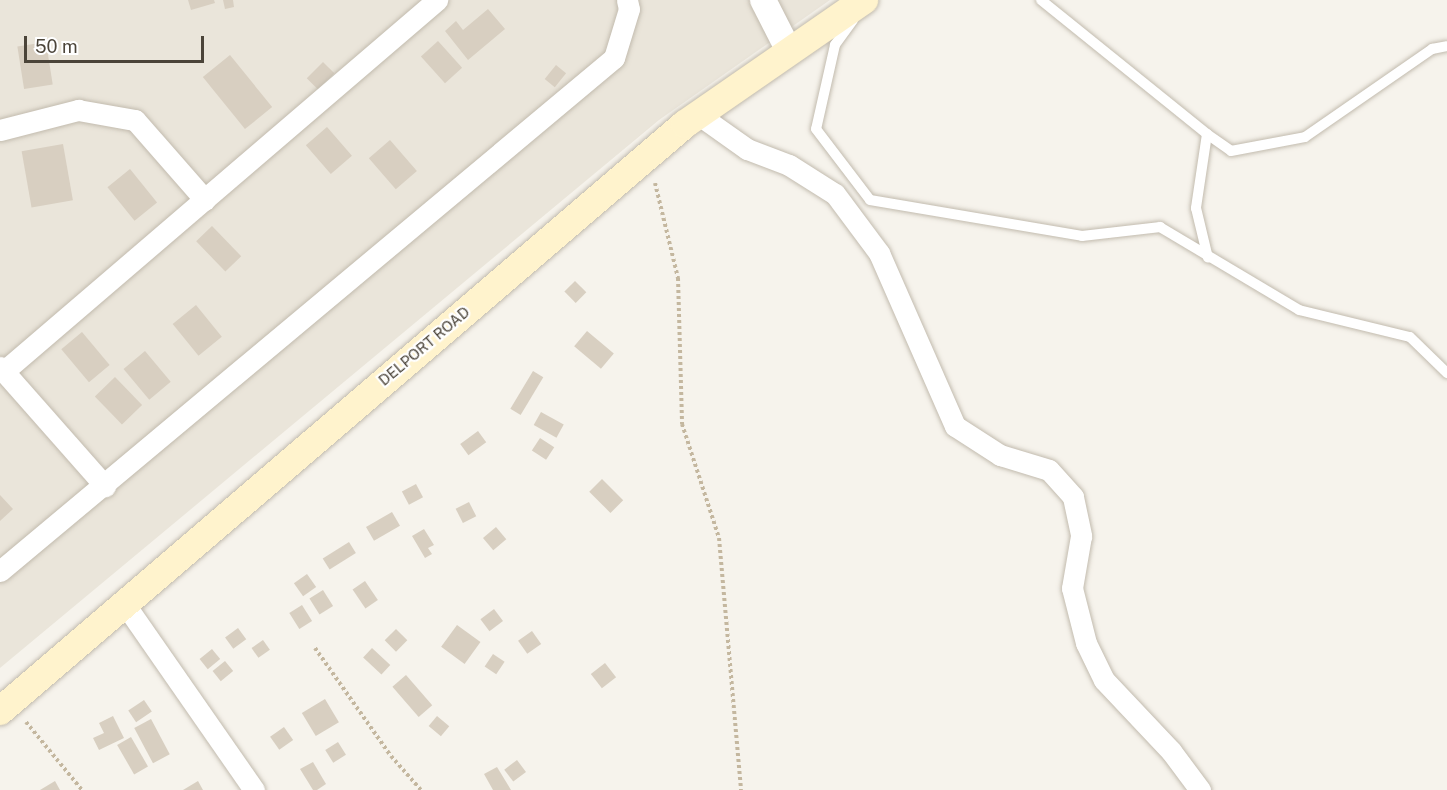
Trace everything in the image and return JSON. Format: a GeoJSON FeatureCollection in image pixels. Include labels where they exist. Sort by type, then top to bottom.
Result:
{"type":"FeatureCollection","features":[{"type":"Feature","properties":{"kind":"main road","name":"DELPORT ROAD"},"geometry":{"type":"LineString","coordinates":[[5,707],[651,153],[699,115],[866,0]]}},
{"type":"Feature","properties":{"kind":"street"},"geometry":{"type":"LineString","coordinates":[[105,486],[2,369],[206,200],[437,0]]}},
{"type":"Feature","properties":{"kind":"street"},"geometry":{"type":"LineString","coordinates":[[0,571],[105,486],[614,58],[629,9],[627,0]]}},
{"type":"Feature","properties":{"kind":"street"},"geometry":{"type":"LineString","coordinates":[[763,0],[789,51]]}},
{"type":"Feature","properties":{"kind":"street"},"geometry":{"type":"LineString","coordinates":[[0,130],[78,110],[135,120],[206,200]]}},
{"type":"Feature","properties":{"kind":"street"},"geometry":{"type":"LineString","coordinates":[[699,115],[747,149],[789,165],[835,194],[879,253],[955,426],[1000,455],[1049,470],[1073,497],[1082,536],[1072,588],[1086,643],[1104,680],[1171,751],[1200,790]]}},
{"type":"Feature","properties":{"kind":"street"},"geometry":{"type":"LineString","coordinates":[[124,603],[254,790]]}},
{"type":"Feature","properties":{"kind":"lane"},"geometry":{"type":"LineString","coordinates":[[866,0],[835,45],[816,129],[870,200],[1082,236],[1160,227],[1299,310],[1410,337],[1447,373]]}},
{"type":"Feature","properties":{"kind":"lane"},"geometry":{"type":"LineString","coordinates":[[1041,0],[1230,151],[1305,137],[1432,49],[1447,46]]}},
{"type":"Feature","properties":{"kind":"lane"},"geometry":{"type":"LineString","coordinates":[[1207,134],[1196,208],[1209,258]]}},
{"type":"Feature","properties":{"kind":"path"},"geometry":{"type":"LineString","coordinates":[[651,153],[658,207],[678,278],[682,424],[719,538],[741,790]]}},
{"type":"Feature","properties":{"kind":"path"},"geometry":{"type":"LineString","coordinates":[[315,648],[391,756],[421,790]]}},
{"type":"Feature","properties":{"kind":"path"},"geometry":{"type":"LineString","coordinates":[[5,707],[82,790]]}},
{"type":"Feature","properties":{"kind":"shaded area"},"geometry":{"type":"Polygon","coordinates":[[[0,0],[830,0],[659,120],[0,668],[0,0]]]}},
{"type":"Feature","properties":{"kind":"building"},"geometry":{"type":"Polygon","coordinates":[[[188,0],[214,0],[215,3],[191,10],[188,0]]]}},
{"type":"Feature","properties":{"kind":"building"},"geometry":{"type":"Polygon","coordinates":[[[223,0],[233,0],[234,7],[225,9],[223,0]]]}},
{"type":"Feature","properties":{"kind":"building"},"geometry":{"type":"Polygon","coordinates":[[[488,9],[505,29],[468,60],[445,31],[456,21],[463,30],[488,9]]]}},
{"type":"Feature","properties":{"kind":"building"},"geometry":{"type":"Polygon","coordinates":[[[438,41],[462,68],[445,83],[421,56],[438,41]]]}},
{"type":"Feature","properties":{"kind":"building"},"geometry":{"type":"Polygon","coordinates":[[[46,42],[53,84],[24,89],[17,47],[46,42]]]}},
{"type":"Feature","properties":{"kind":"building"},"geometry":{"type":"Polygon","coordinates":[[[230,55],[272,107],[245,129],[203,77],[230,55]]]}},
{"type":"Feature","properties":{"kind":"building"},"geometry":{"type":"Polygon","coordinates":[[[323,62],[334,73],[318,90],[307,78],[323,62]]]}},
{"type":"Feature","properties":{"kind":"building"},"geometry":{"type":"Polygon","coordinates":[[[556,65],[566,73],[555,87],[545,79],[556,65]]]}},
{"type":"Feature","properties":{"kind":"building"},"geometry":{"type":"Polygon","coordinates":[[[327,127],[352,156],[331,174],[306,145],[327,127]]]}},
{"type":"Feature","properties":{"kind":"building"},"geometry":{"type":"Polygon","coordinates":[[[390,140],[417,171],[396,189],[369,158],[390,140]]]}},
{"type":"Feature","properties":{"kind":"building"},"geometry":{"type":"Polygon","coordinates":[[[63,144],[73,200],[32,207],[22,151],[63,144]]]}},
{"type":"Feature","properties":{"kind":"building"},"geometry":{"type":"Polygon","coordinates":[[[130,169],[157,202],[135,221],[107,187],[130,169]]]}},
{"type":"Feature","properties":{"kind":"building"},"geometry":{"type":"Polygon","coordinates":[[[212,226],[241,256],[225,271],[196,241],[212,226]]]}},
{"type":"Feature","properties":{"kind":"building"},"geometry":{"type":"Polygon","coordinates":[[[575,281],[586,292],[576,303],[564,292],[575,281]]]}},
{"type":"Feature","properties":{"kind":"building"},"geometry":{"type":"Polygon","coordinates":[[[196,305],[222,337],[198,356],[173,324],[196,305]]]}},
{"type":"Feature","properties":{"kind":"building"},"geometry":{"type":"Polygon","coordinates":[[[587,331],[614,353],[601,369],[574,346],[587,331]]]}},
{"type":"Feature","properties":{"kind":"building"},"geometry":{"type":"Polygon","coordinates":[[[82,332],[110,365],[89,382],[61,349],[82,332]]]}},
{"type":"Feature","properties":{"kind":"building"},"geometry":{"type":"Polygon","coordinates":[[[145,351],[171,382],[149,400],[124,369],[145,351]]]}},
{"type":"Feature","properties":{"kind":"building"},"geometry":{"type":"Polygon","coordinates":[[[533,371],[543,377],[521,415],[510,409],[533,371]]]}},
{"type":"Feature","properties":{"kind":"building"},"geometry":{"type":"Polygon","coordinates":[[[115,377],[142,405],[122,425],[95,396],[115,377]]]}},
{"type":"Feature","properties":{"kind":"building"},"geometry":{"type":"Polygon","coordinates":[[[541,412],[564,425],[556,438],[534,425],[541,412]]]}},
{"type":"Feature","properties":{"kind":"building"},"geometry":{"type":"Polygon","coordinates":[[[478,431],[486,442],[468,455],[460,444],[478,431]]]}},
{"type":"Feature","properties":{"kind":"building"},"geometry":{"type":"Polygon","coordinates":[[[540,438],[554,447],[546,460],[532,451],[540,438]]]}},
{"type":"Feature","properties":{"kind":"building"},"geometry":{"type":"Polygon","coordinates":[[[602,479],[623,500],[610,513],[589,492],[602,479]]]}},
{"type":"Feature","properties":{"kind":"building"},"geometry":{"type":"Polygon","coordinates":[[[416,484],[423,497],[409,505],[402,492],[416,484]]]}},
{"type":"Feature","properties":{"kind":"building"},"geometry":{"type":"Polygon","coordinates":[[[0,495],[13,509],[0,521],[0,495]]]}},
{"type":"Feature","properties":{"kind":"building"},"geometry":{"type":"Polygon","coordinates":[[[469,502],[476,516],[463,523],[456,509],[469,502]]]}},
{"type":"Feature","properties":{"kind":"building"},"geometry":{"type":"Polygon","coordinates":[[[392,512],[400,526],[374,541],[366,527],[392,512]]]}},
{"type":"Feature","properties":{"kind":"building"},"geometry":{"type":"Polygon","coordinates":[[[496,527],[506,539],[493,550],[483,538],[496,527]]]}},
{"type":"Feature","properties":{"kind":"building"},"geometry":{"type":"Polygon","coordinates":[[[424,529],[434,545],[428,548],[432,554],[425,558],[412,536],[424,529]]]}},
{"type":"Feature","properties":{"kind":"building"},"geometry":{"type":"Polygon","coordinates":[[[349,542],[356,553],[330,569],[323,558],[349,542]]]}},
{"type":"Feature","properties":{"kind":"building"},"geometry":{"type":"Polygon","coordinates":[[[307,574],[316,587],[303,596],[294,583],[307,574]]]}},
{"type":"Feature","properties":{"kind":"building"},"geometry":{"type":"Polygon","coordinates":[[[365,581],[378,600],[365,608],[353,589],[365,581]]]}},
{"type":"Feature","properties":{"kind":"building"},"geometry":{"type":"Polygon","coordinates":[[[323,590],[333,606],[319,615],[309,598],[323,590]]]}},
{"type":"Feature","properties":{"kind":"building"},"geometry":{"type":"Polygon","coordinates":[[[302,605],[312,621],[299,629],[289,613],[302,605]]]}},
{"type":"Feature","properties":{"kind":"building"},"geometry":{"type":"Polygon","coordinates":[[[494,609],[503,621],[489,631],[480,619],[494,609]]]}},
{"type":"Feature","properties":{"kind":"building"},"geometry":{"type":"Polygon","coordinates":[[[457,625],[480,642],[465,664],[441,647],[457,625]]]}},
{"type":"Feature","properties":{"kind":"building"},"geometry":{"type":"Polygon","coordinates":[[[238,628],[246,639],[233,649],[225,637],[238,628]]]}},
{"type":"Feature","properties":{"kind":"building"},"geometry":{"type":"Polygon","coordinates":[[[396,629],[407,640],[396,652],[385,640],[396,629]]]}},
{"type":"Feature","properties":{"kind":"building"},"geometry":{"type":"Polygon","coordinates":[[[532,631],[541,644],[527,654],[518,641],[532,631]]]}},
{"type":"Feature","properties":{"kind":"building"},"geometry":{"type":"Polygon","coordinates":[[[263,640],[270,650],[258,658],[252,648],[263,640]]]}},
{"type":"Feature","properties":{"kind":"building"},"geometry":{"type":"Polygon","coordinates":[[[372,648],[390,665],[381,675],[363,658],[372,648]]]}},
{"type":"Feature","properties":{"kind":"building"},"geometry":{"type":"Polygon","coordinates":[[[212,649],[220,659],[208,669],[200,659],[212,649]]]}},
{"type":"Feature","properties":{"kind":"building"},"geometry":{"type":"Polygon","coordinates":[[[493,654],[505,662],[496,674],[485,666],[493,654]]]}},
{"type":"Feature","properties":{"kind":"building"},"geometry":{"type":"Polygon","coordinates":[[[225,661],[233,671],[221,681],[213,671],[225,661]]]}},
{"type":"Feature","properties":{"kind":"building"},"geometry":{"type":"Polygon","coordinates":[[[605,663],[616,677],[602,688],[591,674],[605,663]]]}},
{"type":"Feature","properties":{"kind":"building"},"geometry":{"type":"Polygon","coordinates":[[[406,675],[432,705],[419,717],[392,687],[406,675]]]}},
{"type":"Feature","properties":{"kind":"building"},"geometry":{"type":"Polygon","coordinates":[[[325,699],[339,722],[316,736],[302,713],[325,699]]]}},
{"type":"Feature","properties":{"kind":"building"},"geometry":{"type":"Polygon","coordinates":[[[144,700],[152,712],[136,722],[128,711],[144,700]]]}},
{"type":"Feature","properties":{"kind":"building"},"geometry":{"type":"Polygon","coordinates":[[[113,716],[124,738],[99,750],[93,738],[104,733],[99,723],[113,716]]]}},
{"type":"Feature","properties":{"kind":"building"},"geometry":{"type":"Polygon","coordinates":[[[437,716],[449,726],[441,736],[429,726],[437,716]]]}},
{"type":"Feature","properties":{"kind":"building"},"geometry":{"type":"Polygon","coordinates":[[[151,719],[170,754],[153,763],[134,728],[151,719]]]}},
{"type":"Feature","properties":{"kind":"building"},"geometry":{"type":"Polygon","coordinates":[[[284,727],[293,740],[279,750],[270,737],[284,727]]]}},
{"type":"Feature","properties":{"kind":"building"},"geometry":{"type":"Polygon","coordinates":[[[131,737],[148,766],[134,774],[117,745],[131,737]]]}},
{"type":"Feature","properties":{"kind":"building"},"geometry":{"type":"Polygon","coordinates":[[[338,742],[346,755],[333,763],[325,750],[338,742]]]}},
{"type":"Feature","properties":{"kind":"building"},"geometry":{"type":"Polygon","coordinates":[[[517,760],[526,772],[513,782],[504,770],[517,760]]]}},
{"type":"Feature","properties":{"kind":"building"},"geometry":{"type":"Polygon","coordinates":[[[313,762],[326,784],[317,790],[313,790],[300,769],[313,762]]]}},
{"type":"Feature","properties":{"kind":"building"},"geometry":{"type":"Polygon","coordinates":[[[497,767],[511,790],[493,790],[484,774],[497,767]]]}},
{"type":"Feature","properties":{"kind":"building"},"geometry":{"type":"Polygon","coordinates":[[[55,781],[60,790],[40,790],[55,781]]]}},
{"type":"Feature","properties":{"kind":"building"},"geometry":{"type":"Polygon","coordinates":[[[198,781],[203,790],[183,790],[198,781]]]}}]}
